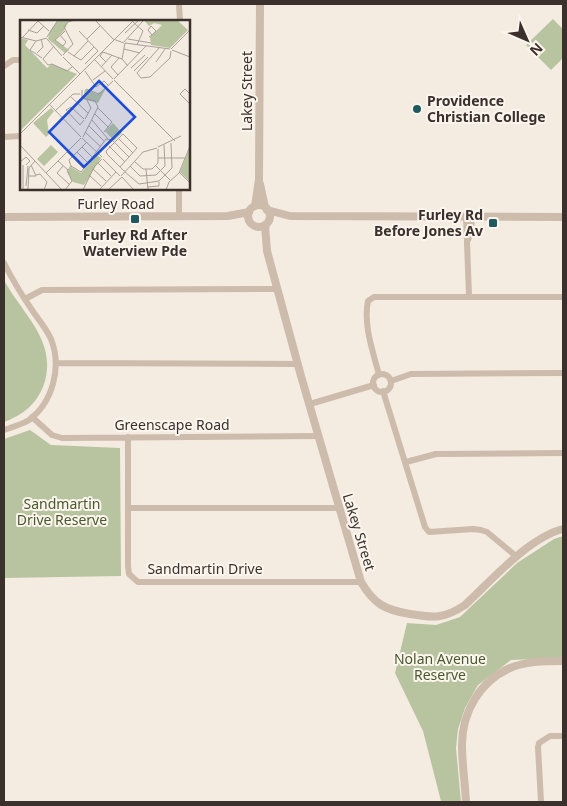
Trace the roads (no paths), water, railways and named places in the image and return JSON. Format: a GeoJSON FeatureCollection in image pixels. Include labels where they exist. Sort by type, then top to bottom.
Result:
{"type":"FeatureCollection","features":[{"type":"Feature","properties":{"kind":"street"},"geometry":{"type":"LineString","coordinates":[[180,4],[180,20]]}},
{"type":"Feature","properties":{"kind":"street","name":"Lakey Street"},"geometry":{"type":"LineString","coordinates":[[260,4],[259,179],[252,209],[253,224],[267,251],[338,508],[361,582],[370,596],[386,609],[393,612],[436,618],[454,612],[465,605],[532,543],[563,529]]}},
{"type":"Feature","properties":{"kind":"street"},"geometry":{"type":"LineString","coordinates":[[4,66],[13,60],[20,60]]}},
{"type":"Feature","properties":{"kind":"street"},"geometry":{"type":"LineString","coordinates":[[4,136],[20,136]]}},
{"type":"Feature","properties":{"kind":"street","name":"Lakey Street"},"geometry":{"type":"LineString","coordinates":[[259,179],[269,216],[266,224],[267,251]]}},
{"type":"Feature","properties":{"kind":"street"},"geometry":{"type":"LineString","coordinates":[[179,190],[179,216]]}},
{"type":"Feature","properties":{"kind":"street"},"geometry":{"type":"LineString","coordinates":[[252,209],[266,208],[290,216],[563,217]]}},
{"type":"Feature","properties":{"kind":"street","name":"Furley Road"},"geometry":{"type":"LineString","coordinates":[[4,216],[228,216],[252,209]]}},
{"type":"Feature","properties":{"kind":"street","name":"Furley Road"},"geometry":{"type":"LineString","coordinates":[[228,216],[253,224]]}},
{"type":"Feature","properties":{"kind":"street"},"geometry":{"type":"LineString","coordinates":[[253,224],[266,224],[290,216]]}},
{"type":"Feature","properties":{"kind":"street"},"geometry":{"type":"LineString","coordinates":[[469,216],[471,233],[467,241],[469,296]]}},
{"type":"Feature","properties":{"kind":"street"},"geometry":{"type":"LineString","coordinates":[[4,263],[51,339],[56,363],[48,397],[32,417],[25,422],[4,430]]}},
{"type":"Feature","properties":{"kind":"street"},"geometry":{"type":"LineString","coordinates":[[25,299],[42,290],[278,289]]}},
{"type":"Feature","properties":{"kind":"street"},"geometry":{"type":"LineString","coordinates":[[379,375],[367,325],[366,309],[368,301],[374,297],[563,297]]}},
{"type":"Feature","properties":{"kind":"street"},"geometry":{"type":"LineString","coordinates":[[56,363],[298,364]]}},
{"type":"Feature","properties":{"kind":"street"},"geometry":{"type":"LineString","coordinates":[[391,380],[411,374],[563,373]]}},
{"type":"Feature","properties":{"kind":"street"},"geometry":{"type":"LineString","coordinates":[[379,375],[388,376],[391,380]]}},
{"type":"Feature","properties":{"kind":"street"},"geometry":{"type":"LineString","coordinates":[[379,375],[374,380],[374,385],[378,390],[383,391]]}},
{"type":"Feature","properties":{"kind":"street"},"geometry":{"type":"LineString","coordinates":[[383,391],[390,386],[391,380]]}},
{"type":"Feature","properties":{"kind":"street"},"geometry":{"type":"LineString","coordinates":[[310,404],[374,385]]}},
{"type":"Feature","properties":{"kind":"street"},"geometry":{"type":"LineString","coordinates":[[383,391],[422,520],[429,532],[481,530],[487,532],[517,557]]}},
{"type":"Feature","properties":{"kind":"street","name":"Greenscape Road"},"geometry":{"type":"LineString","coordinates":[[32,417],[52,435],[62,438],[319,436]]}},
{"type":"Feature","properties":{"kind":"street","name":"Sandmartin Drive"},"geometry":{"type":"LineString","coordinates":[[128,437],[129,574],[138,582],[361,582]]}},
{"type":"Feature","properties":{"kind":"street"},"geometry":{"type":"LineString","coordinates":[[406,462],[436,454],[563,453]]}},
{"type":"Feature","properties":{"kind":"street"},"geometry":{"type":"LineString","coordinates":[[128,508],[338,508]]}},
{"type":"Feature","properties":{"kind":"street"},"geometry":{"type":"LineString","coordinates":[[466,802],[462,744],[469,708],[481,690],[493,678],[511,667],[537,662],[563,661]]}},
{"type":"Feature","properties":{"kind":"street"},"geometry":{"type":"LineString","coordinates":[[541,802],[539,743],[546,737],[563,736]]}},
{"type":"Feature","properties":{"kind":"place","name":"Providence Christian College"},"geometry":{"type":"Point","coordinates":[417,109]}},
{"type":"Feature","properties":{"kind":"place","name":"Furley Rd After Waterview Pde"},"geometry":{"type":"Point","coordinates":[135,219]}},
{"type":"Feature","properties":{"kind":"place","name":"Furley Rd Before Jones Av"},"geometry":{"type":"Point","coordinates":[493,223]}},
{"type":"Feature","properties":{"kind":"park label","name":"Sandmartin Drive Reserve"},"geometry":{"type":"Point","coordinates":[62,512]}},
{"type":"Feature","properties":{"kind":"park label","name":"Nolan Avenue Reserve"},"geometry":{"type":"Point","coordinates":[440,668]}}]}
